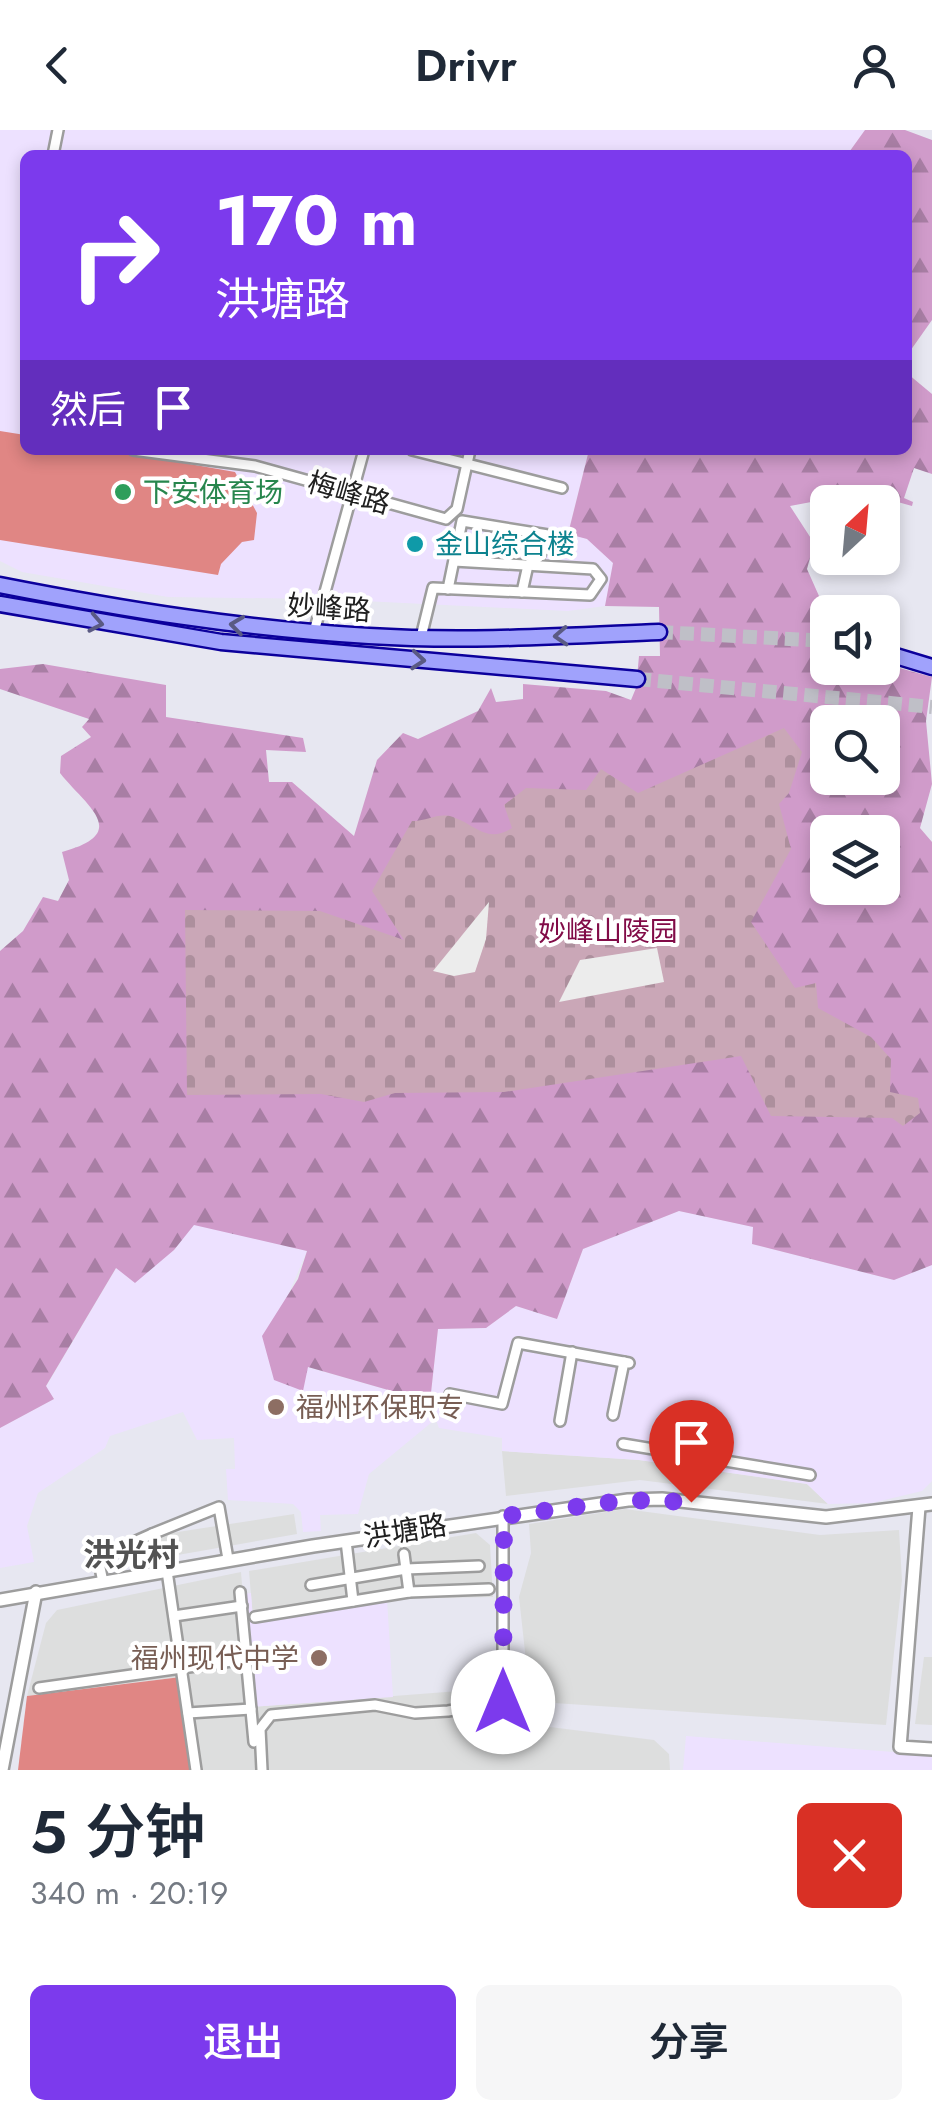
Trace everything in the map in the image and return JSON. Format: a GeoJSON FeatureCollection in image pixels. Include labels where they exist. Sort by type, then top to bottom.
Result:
{"type":"FeatureCollection","features":[{"type":"Feature","properties":{"kind":"main road"},"geometry":{"type":"LineString","coordinates":[[0,575],[47,594]]}},
{"type":"Feature","properties":{"kind":"main road","name":"妙峰路"},"geometry":{"type":"LineString","coordinates":[[0,584],[183,618],[314,632],[421,638],[658,632]]}},
{"type":"Feature","properties":{"kind":"main road","name":"妙峰路"},"geometry":{"type":"LineString","coordinates":[[0,604],[221,642],[638,678]]}},
{"type":"Feature","properties":{"kind":"main road"},"geometry":{"type":"LineString","coordinates":[[900,657],[932,667]]}},
{"type":"Feature","properties":{"kind":"street","name":"梅峰路"},"geometry":{"type":"LineString","coordinates":[[168,455],[255,466],[446,519],[457,508],[467,464]]}},
{"type":"Feature","properties":{"kind":"street"},"geometry":{"type":"LineString","coordinates":[[216,462],[221,455]]}},
{"type":"Feature","properties":{"kind":"street"},"geometry":{"type":"LineString","coordinates":[[314,632],[362,455]]}},
{"type":"Feature","properties":{"kind":"street"},"geometry":{"type":"LineString","coordinates":[[432,455],[562,488]]}},
{"type":"Feature","properties":{"kind":"street"},"geometry":{"type":"LineString","coordinates":[[467,464],[469,455]]}},
{"type":"Feature","properties":{"kind":"street"},"geometry":{"type":"LineString","coordinates":[[448,589],[462,521],[548,534],[539,557],[528,565],[522,592]]}},
{"type":"Feature","properties":{"kind":"street"},"geometry":{"type":"LineString","coordinates":[[421,638],[433,588],[590,594],[600,585],[597,570],[454,560]]}},
{"type":"Feature","properties":{"kind":"street"},"geometry":{"type":"LineString","coordinates":[[450,1394],[502,1404],[518,1342],[627,1362],[613,1415]]}},
{"type":"Feature","properties":{"kind":"street"},"geometry":{"type":"LineString","coordinates":[[560,1421],[572,1352]]}},
{"type":"Feature","properties":{"kind":"street"},"geometry":{"type":"LineString","coordinates":[[622,1444],[810,1475]]}},
{"type":"Feature","properties":{"kind":"street","name":"洪塘路"},"geometry":{"type":"LineString","coordinates":[[0,1600],[504,1516],[652,1498],[814,1517],[926,1506]]}},
{"type":"Feature","properties":{"kind":"street"},"geometry":{"type":"LineString","coordinates":[[103,1582],[98,1558],[220,1506],[228,1560]]}},
{"type":"Feature","properties":{"kind":"street"},"geometry":{"type":"LineString","coordinates":[[926,1506],[900,1747],[932,1749]]}},
{"type":"Feature","properties":{"kind":"street"},"geometry":{"type":"LineString","coordinates":[[259,1770],[260,1730],[270,1715],[375,1705],[405,1712],[448,1712],[503,1702],[504,1516]]}},
{"type":"Feature","properties":{"kind":"street"},"geometry":{"type":"LineString","coordinates":[[152,1534],[174,1616],[196,1770]]}},
{"type":"Feature","properties":{"kind":"street"},"geometry":{"type":"LineString","coordinates":[[346,1541],[353,1601]]}},
{"type":"Feature","properties":{"kind":"street"},"geometry":{"type":"LineString","coordinates":[[404,1554],[410,1592]]}},
{"type":"Feature","properties":{"kind":"street"},"geometry":{"type":"LineString","coordinates":[[311,1585],[406,1569],[479,1566]]}},
{"type":"Feature","properties":{"kind":"street"},"geometry":{"type":"LineString","coordinates":[[255,1617],[410,1592],[488,1589]]}},
{"type":"Feature","properties":{"kind":"street"},"geometry":{"type":"LineString","coordinates":[[2,1770],[36,1592]]}},
{"type":"Feature","properties":{"kind":"street"},"geometry":{"type":"LineString","coordinates":[[240,1592],[259,1770]]}},
{"type":"Feature","properties":{"kind":"street"},"geometry":{"type":"LineString","coordinates":[[174,1616],[242,1606]]}},
{"type":"Feature","properties":{"kind":"street"},"geometry":{"type":"LineString","coordinates":[[39,1688],[246,1659]]}},
{"type":"Feature","properties":{"kind":"street"},"geometry":{"type":"LineString","coordinates":[[188,1713],[251,1709]]}},
{"type":"Feature","properties":{"kind":"shaded area"},"geometry":{"type":"Polygon","coordinates":[[[0,130],[865,130],[851,150],[20,150],[20,455],[588,455],[568,533],[587,539],[613,563],[605,606],[568,611],[323,599],[168,597],[22,572],[0,561],[0,130]]]}},
{"type":"Feature","properties":{"kind":"shaded area","name":"下安体育场"},"geometry":{"type":"Polygon","coordinates":[[[0,431],[20,434],[20,455],[138,455],[235,472],[257,513],[254,540],[242,542],[221,564],[218,575],[0,540],[0,431]]]}},
{"type":"Feature","properties":{"kind":"shaded area"},"geometry":{"type":"Polygon","coordinates":[[[489,902],[486,939],[475,972],[454,976],[433,971],[489,902]]]}},
{"type":"Feature","properties":{"kind":"shaded area"},"geometry":{"type":"Polygon","coordinates":[[[657,948],[664,982],[559,1002],[580,960],[657,948]]]}},
{"type":"Feature","properties":{"kind":"shaded area"},"geometry":{"type":"Polygon","coordinates":[[[679,1211],[754,1227],[752,1244],[894,1280],[932,1265],[932,1481],[922,1491],[872,1503],[828,1504],[807,1484],[639,1460],[502,1451],[502,1438],[439,1428],[431,1407],[432,1422],[369,1474],[358,1514],[320,1515],[321,1531],[303,1532],[301,1512],[293,1504],[228,1500],[226,1469],[235,1469],[234,1438],[197,1440],[183,1412],[110,1436],[105,1448],[38,1493],[27,1526],[34,1562],[0,1568],[0,1428],[54,1399],[46,1387],[117,1267],[174,1250],[194,1224],[307,1251],[286,1300],[307,1367],[430,1402],[438,1329],[486,1328],[516,1306],[557,1319],[583,1249],[679,1211]]]}},
{"type":"Feature","properties":{"kind":"shaded area"},"geometry":{"type":"Polygon","coordinates":[[[502,1451],[639,1460],[807,1484],[828,1504],[640,1480],[506,1496],[502,1451]]]}},
{"type":"Feature","properties":{"kind":"shaded area"},"geometry":{"type":"Polygon","coordinates":[[[625,1509],[820,1535],[899,1530],[902,1580],[886,1725],[539,1702],[530,1697],[519,1597],[531,1553],[529,1524],[625,1509]]]}},
{"type":"Feature","properties":{"kind":"shaded area"},"geometry":{"type":"Polygon","coordinates":[[[294,1514],[297,1534],[155,1559],[152,1536],[294,1514]]]}},
{"type":"Feature","properties":{"kind":"shaded area"},"geometry":{"type":"Polygon","coordinates":[[[476,1533],[490,1545],[493,1597],[387,1599],[253,1619],[249,1571],[476,1533]]]}},
{"type":"Feature","properties":{"kind":"shaded area"},"geometry":{"type":"Polygon","coordinates":[[[241,1572],[252,1707],[498,1688],[502,1721],[654,1740],[669,1754],[670,1770],[191,1770],[181,1677],[27,1696],[46,1623],[57,1610],[241,1572]]]}},
{"type":"Feature","properties":{"kind":"shaded area","name":"福州现代中学"},"geometry":{"type":"Polygon","coordinates":[[[251,1593],[253,1619],[387,1599],[393,1697],[252,1707],[244,1594],[251,1593]]]}},
{"type":"Feature","properties":{"kind":"shaded area"},"geometry":{"type":"Polygon","coordinates":[[[924,1657],[932,1657],[932,1725],[915,1724],[924,1657]]]}},
{"type":"Feature","properties":{"kind":"shaded area"},"geometry":{"type":"Polygon","coordinates":[[[181,1677],[191,1770],[18,1770],[27,1696],[181,1677]]]}},
{"type":"Feature","properties":{"kind":"shaded area"},"geometry":{"type":"Polygon","coordinates":[[[686,1736],[932,1755],[932,1770],[683,1770],[686,1736]]]}},
{"type":"Feature","properties":{"kind":"green space"},"geometry":{"type":"Polygon","coordinates":[[[865,130],[905,130],[932,140],[932,320],[912,348],[912,150],[851,150],[865,130]]]}},
{"type":"Feature","properties":{"kind":"green space"},"geometry":{"type":"Polygon","coordinates":[[[912,377],[932,394],[932,474],[914,468],[904,498],[913,502],[912,506],[900,503],[900,485],[810,485],[810,502],[790,506],[810,537],[807,569],[819,595],[810,595],[810,685],[900,685],[900,668],[932,677],[926,721],[932,784],[920,828],[932,842],[932,1265],[894,1280],[752,1244],[753,1227],[679,1211],[583,1249],[557,1319],[516,1306],[486,1328],[438,1329],[430,1402],[308,1367],[303,1391],[274,1380],[262,1336],[298,1279],[307,1251],[194,1225],[174,1250],[135,1283],[116,1268],[46,1386],[54,1399],[0,1428],[0,951],[23,931],[43,897],[58,901],[69,880],[62,852],[95,836],[99,827],[90,807],[60,773],[61,756],[91,737],[82,727],[89,719],[0,689],[0,669],[43,664],[166,685],[166,717],[303,738],[306,752],[266,750],[269,782],[292,782],[354,836],[377,760],[403,733],[418,739],[478,711],[491,688],[496,702],[523,699],[523,684],[606,691],[631,700],[639,656],[660,656],[659,607],[605,606],[613,563],[587,539],[568,534],[588,455],[912,455],[912,377]]]}},
{"type":"Feature","properties":{"kind":"green space","name":"妙峰山陵园"},"geometry":{"type":"Polygon","coordinates":[[[784,728],[802,752],[789,793],[779,804],[791,849],[751,922],[795,988],[816,983],[818,1008],[871,1037],[891,1059],[890,1092],[918,1098],[920,1113],[903,1126],[892,1118],[771,1116],[741,1056],[504,1092],[395,1093],[364,1102],[321,1094],[187,1095],[185,910],[320,911],[404,940],[372,891],[412,821],[448,816],[488,834],[503,832],[512,828],[504,805],[526,788],[586,790],[601,769],[638,793],[784,728]]]}},
{"type":"Feature","properties":{"kind":"tunnel"},"geometry":{"type":"LineString","coordinates":[[659,632],[810,640]]}},
{"type":"Feature","properties":{"kind":"tunnel"},"geometry":{"type":"LineString","coordinates":[[637,679],[932,707]]}},
{"type":"Feature","properties":{"kind":"place","name":"下安体育场"},"geometry":{"type":"Point","coordinates":[123,492]}},
{"type":"Feature","properties":{"kind":"place","name":"金山综合楼"},"geometry":{"type":"Point","coordinates":[415,544]}},
{"type":"Feature","properties":{"kind":"place","name":"福州环保职专"},"geometry":{"type":"Point","coordinates":[276,1407]}},
{"type":"Feature","properties":{"kind":"place","name":"福州现代中学"},"geometry":{"type":"Point","coordinates":[319,1658]}},
{"type":"Feature","properties":{"kind":"district","name":"洪光村"},"geometry":{"type":"Point","coordinates":[131,1555]}},
{"type":"Feature","properties":{"kind":"route"},"geometry":{"type":"LineString","coordinates":[[503,1702],[504,1516],[652,1498],[691,1502]]}}]}
